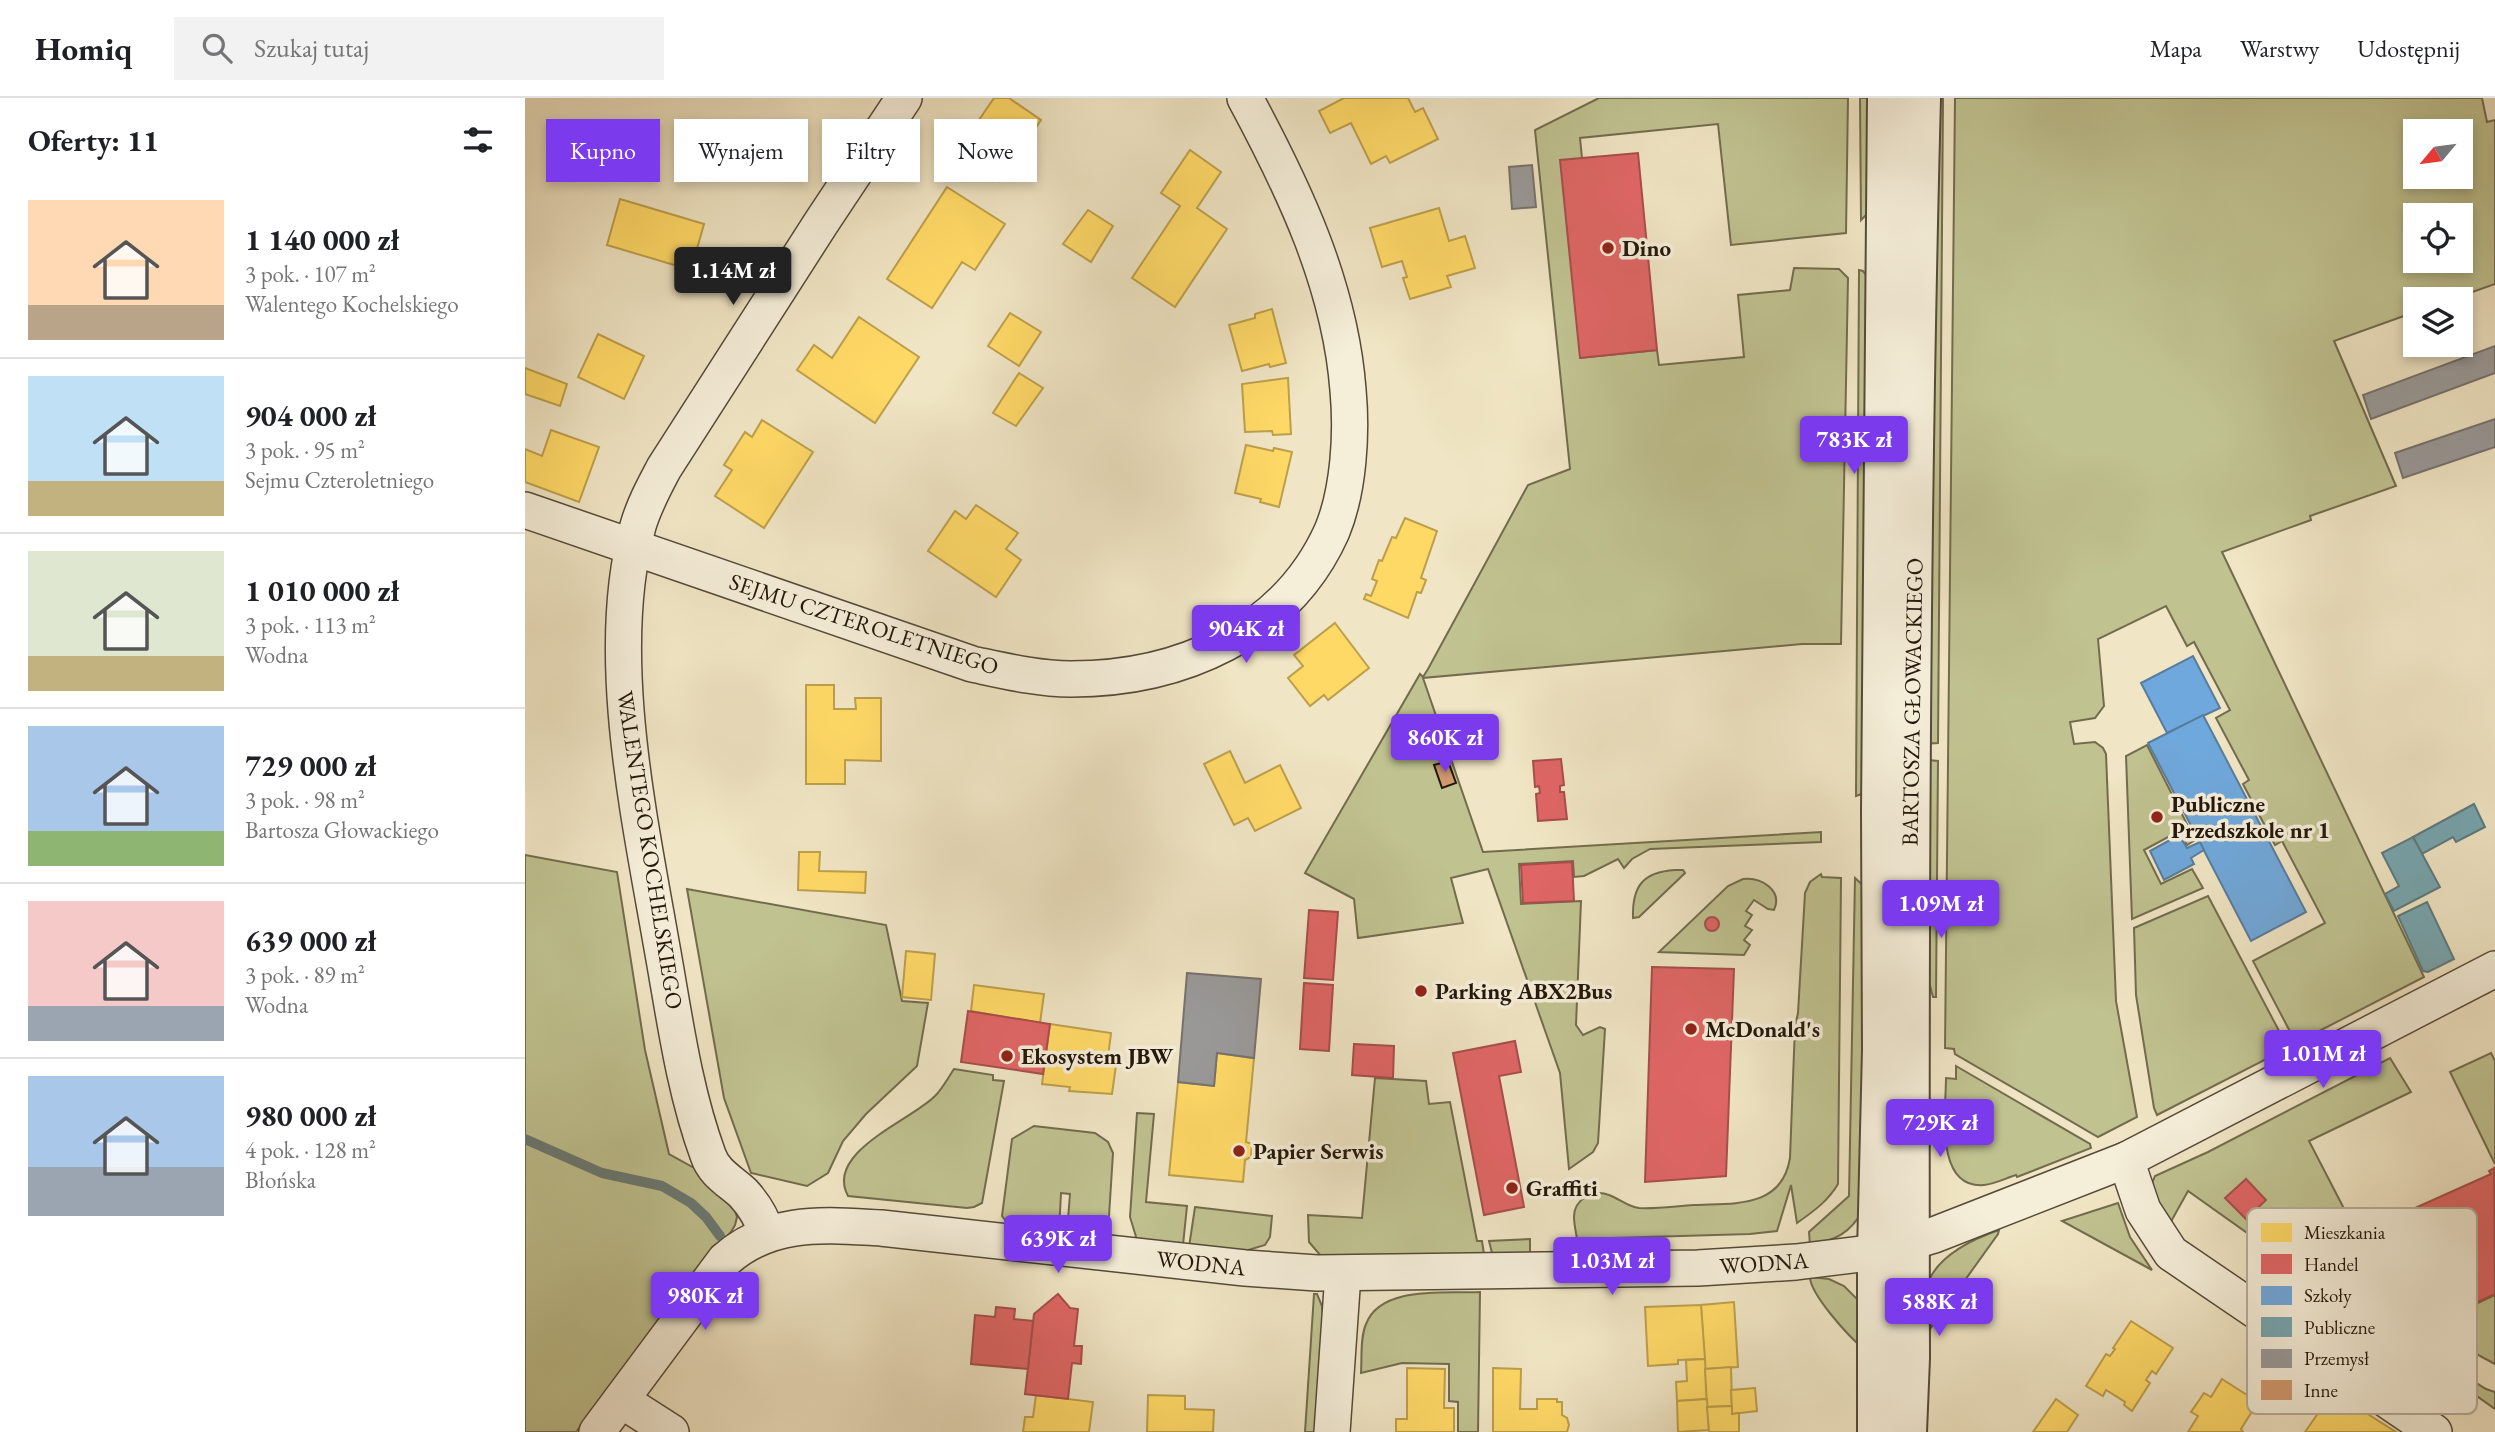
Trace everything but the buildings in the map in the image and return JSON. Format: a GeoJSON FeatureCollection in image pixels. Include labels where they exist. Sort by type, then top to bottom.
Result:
{"type":"FeatureCollection","features":[{"type":"Feature","properties":{"kind":"street","name":"WALENTEGO KOCHELSKIEGO"},"geometry":{"type":"LineString","coordinates":[[767,1234],[757,1209],[723,1177],[709,1157],[694,1109],[680,1046],[641,818],[627,711],[624,629],[627,591],[634,548],[648,499],[664,468],[904,98]]}},
{"type":"Feature","properties":{"kind":"street","name":"SEJMU CZTEROLETNIEGO"},"geometry":{"type":"LineString","coordinates":[[525,510],[972,664],[1024,675],[1072,679],[1119,676],[1168,666],[1210,653],[1246,633],[1283,601],[1310,570],[1332,530],[1344,485],[1350,439],[1348,389],[1340,335],[1329,291],[1304,216],[1282,166],[1245,98]]}},
{"type":"Feature","properties":{"kind":"street","name":"BARTOSZA GŁOWACKIEGO"},"geometry":{"type":"LineString","coordinates":[[1887,98],[1881,811],[1882,1050],[1907,1432]]}},
{"type":"Feature","properties":{"kind":"street","name":"BARTOSZA GŁOWACKIEGO"},"geometry":{"type":"LineString","coordinates":[[1877,1432],[1893,1248],[1910,852],[1921,98]]}},
{"type":"Feature","properties":{"kind":"street","name":"WODNA"},"geometry":{"type":"LineString","coordinates":[[597,1432],[725,1260],[750,1240],[767,1234],[803,1226],[881,1228],[1245,1268],[1343,1274],[1698,1268],[1796,1262],[1893,1248],[2126,1160],[2495,969]]}},
{"type":"Feature","properties":{"kind":"street"},"geometry":{"type":"LineString","coordinates":[[2126,1160],[2143,1210],[2171,1254],[2247,1305]]}},
{"type":"Feature","properties":{"kind":"street"},"geometry":{"type":"LineString","coordinates":[[1332,1432],[1343,1274]]}},
{"type":"Feature","properties":{"kind":"street"},"geometry":{"type":"LineString","coordinates":[[621,1400],[671,1432]]}},
{"type":"Feature","properties":{"kind":"street"},"geometry":{"type":"LineString","coordinates":[[2407,1414],[2434,1432]]}},
{"type":"Feature","properties":{"kind":"green space"},"geometry":{"type":"Polygon","coordinates":[[[1599,98],[1848,98],[1846,233],[1731,245],[1718,124],[1580,138],[1580,358],[1657,350],[1659,365],[1744,357],[1738,295],[1790,290],[1794,268],[1839,269],[1848,278],[1841,644],[1802,644],[1423,678],[1483,852],[1821,832],[1821,842],[1650,849],[1632,859],[1624,868],[1618,859],[1584,876],[1574,877],[1573,861],[1519,864],[1521,904],[1581,901],[1576,1025],[1583,1035],[1600,1027],[1605,1029],[1598,1143],[1593,1152],[1569,1169],[1560,1073],[1488,869],[1451,878],[1463,923],[1358,938],[1354,899],[1305,873],[1420,674],[1423,677],[1428,669],[1528,485],[1570,469],[1535,130],[1599,98]]]}},
{"type":"Feature","properties":{"kind":"green space"},"geometry":{"type":"Polygon","coordinates":[[[1860,98],[1875,98],[1869,212],[1861,220],[1860,98]]]}},
{"type":"Feature","properties":{"kind":"green space"},"geometry":{"type":"Polygon","coordinates":[[[1930,98],[1943,98],[1938,743],[1922,744],[1930,98]]]}},
{"type":"Feature","properties":{"kind":"green space"},"geometry":{"type":"Polygon","coordinates":[[[1955,98],[2482,98],[2487,122],[2495,120],[2495,284],[2473,292],[2473,287],[2403,287],[2403,316],[2334,341],[2396,486],[2310,516],[2311,520],[2222,552],[2424,977],[2296,1043],[2253,961],[2325,923],[2282,841],[2275,845],[2243,784],[2249,780],[2216,718],[2230,710],[2194,642],[2187,646],[2166,606],[2098,639],[2104,706],[2095,718],[2070,722],[2074,744],[2095,742],[2106,754],[2116,1001],[2137,1117],[2098,1137],[1955,1054],[1954,1049],[1945,1048],[1955,98]]]}},
{"type":"Feature","properties":{"kind":"green space"},"geometry":{"type":"Polygon","coordinates":[[[1859,270],[1868,278],[1864,793],[1856,796],[1859,270]]]}},
{"type":"Feature","properties":{"kind":"green space"},"geometry":{"type":"Polygon","coordinates":[[[2147,745],[2195,840],[2187,845],[2179,831],[2144,850],[2161,884],[2192,869],[2203,888],[2132,919],[2126,756],[2147,745]]]}},
{"type":"Feature","properties":{"kind":"green space"},"geometry":{"type":"Polygon","coordinates":[[[1928,760],[1938,761],[1936,997],[1933,997],[1925,967],[1928,760]]]}},
{"type":"Feature","properties":{"kind":"green space"},"geometry":{"type":"Polygon","coordinates":[[[525,855],[617,872],[645,1050],[669,1154],[696,1169],[734,1208],[737,1217],[731,1232],[704,1261],[576,1432],[525,1432],[525,855]]]}},
{"type":"Feature","properties":{"kind":"green space"},"geometry":{"type":"Polygon","coordinates":[[[1683,870],[1685,873],[1639,917],[1633,918],[1637,889],[1642,883],[1655,874],[1683,870]]]}},
{"type":"Feature","properties":{"kind":"green space"},"geometry":{"type":"Polygon","coordinates":[[[1821,874],[1822,877],[1841,878],[1838,1184],[1830,1196],[1797,1223],[1791,1185],[1777,1231],[1577,1239],[1574,1220],[1577,1205],[1586,1197],[1597,1193],[1609,1195],[1639,1208],[1660,1208],[1739,1203],[1766,1195],[1777,1187],[1785,1175],[1790,1158],[1795,1026],[1805,893],[1810,882],[1821,874]]]}},
{"type":"Feature","properties":{"kind":"green space"},"geometry":{"type":"Polygon","coordinates":[[[1855,878],[1866,888],[1863,1210],[1853,1225],[1841,1235],[1810,1245],[1809,1232],[1849,1196],[1855,878]]]}},
{"type":"Feature","properties":{"kind":"green space"},"geometry":{"type":"Polygon","coordinates":[[[1743,879],[1757,880],[1769,886],[1776,903],[1774,910],[1754,900],[1746,911],[1752,915],[1745,926],[1752,930],[1744,940],[1750,945],[1744,955],[1659,952],[1728,886],[1743,879]]]}},
{"type":"Feature","properties":{"kind":"green space"},"geometry":{"type":"Polygon","coordinates":[[[687,889],[886,925],[902,1001],[928,1003],[917,1066],[866,1114],[843,1141],[828,1173],[807,1186],[751,1173],[724,1098],[687,889]]]}},
{"type":"Feature","properties":{"kind":"green space"},"geometry":{"type":"Polygon","coordinates":[[[2208,896],[2288,1048],[2157,1115],[2136,995],[2134,928],[2208,896]]]}},
{"type":"Feature","properties":{"kind":"green space"},"geometry":{"type":"Polygon","coordinates":[[[2491,1053],[2495,1061],[2495,1164],[2450,1072],[2491,1053]]]}},
{"type":"Feature","properties":{"kind":"green space"},"geometry":{"type":"Polygon","coordinates":[[[2390,1058],[2411,1092],[2309,1141],[2344,1208],[2247,1208],[2247,1233],[2188,1191],[2168,1227],[2149,1191],[2155,1176],[2208,1152],[2390,1058]]]}},
{"type":"Feature","properties":{"kind":"green space"},"geometry":{"type":"Polygon","coordinates":[[[1956,1066],[2090,1144],[2091,1148],[2017,1177],[2016,1175],[1984,1185],[1968,1183],[1957,1174],[1946,1145],[1946,1078],[1956,1079],[1956,1066]]]}},
{"type":"Feature","properties":{"kind":"green space"},"geometry":{"type":"Polygon","coordinates":[[[954,1069],[993,1075],[993,1080],[1004,1081],[982,1203],[967,1208],[848,1196],[844,1180],[848,1165],[859,1151],[935,1096],[954,1069]]]}},
{"type":"Feature","properties":{"kind":"green space"},"geometry":{"type":"Polygon","coordinates":[[[1375,1078],[1426,1081],[1429,1104],[1450,1102],[1477,1241],[1482,1241],[1484,1254],[1321,1256],[1309,1242],[1308,1215],[1362,1218],[1375,1078]]]}},
{"type":"Feature","properties":{"kind":"green space"},"geometry":{"type":"Polygon","coordinates":[[[1137,1113],[1154,1114],[1146,1202],[1187,1206],[1183,1245],[1137,1240],[1130,1217],[1137,1113]]]}},
{"type":"Feature","properties":{"kind":"green space"},"geometry":{"type":"Polygon","coordinates":[[[1034,1126],[1095,1133],[1108,1142],[1113,1153],[1109,1216],[1096,1236],[1067,1232],[1070,1194],[1061,1193],[1059,1231],[1009,1225],[1002,1216],[1012,1139],[1034,1126]]]}},
{"type":"Feature","properties":{"kind":"green space"},"geometry":{"type":"Polygon","coordinates":[[[2118,1203],[2130,1237],[2152,1270],[2062,1221],[2118,1203]]]}},
{"type":"Feature","properties":{"kind":"green space"},"geometry":{"type":"Polygon","coordinates":[[[1195,1207],[1272,1216],[1270,1237],[1265,1245],[1245,1251],[1189,1247],[1195,1207]]]}},
{"type":"Feature","properties":{"kind":"green space"},"geometry":{"type":"Polygon","coordinates":[[[1999,1230],[1925,1336],[1924,1297],[1935,1269],[1965,1245],[1999,1230]]]}},
{"type":"Feature","properties":{"kind":"green space"},"geometry":{"type":"Polygon","coordinates":[[[1530,1239],[1530,1256],[1493,1257],[1489,1241],[1530,1239]]]}},
{"type":"Feature","properties":{"kind":"green space"},"geometry":{"type":"Polygon","coordinates":[[[1810,1277],[1829,1279],[1844,1286],[1857,1299],[1867,1317],[1863,1348],[1823,1304],[1810,1277]]]}},
{"type":"Feature","properties":{"kind":"green space"},"geometry":{"type":"Polygon","coordinates":[[[1480,1292],[1478,1432],[1458,1432],[1458,1402],[1449,1401],[1449,1364],[1402,1363],[1361,1373],[1362,1342],[1366,1324],[1374,1312],[1385,1303],[1415,1294],[1480,1292]]]}},
{"type":"Feature","properties":{"kind":"green space"},"geometry":{"type":"Polygon","coordinates":[[[1314,1294],[1317,1294],[1322,1306],[1323,1317],[1315,1432],[1305,1432],[1314,1294]]]}},
{"type":"Feature","properties":{"kind":"green space"},"geometry":{"type":"Polygon","coordinates":[[[2495,1295],[2495,1364],[2477,1354],[2477,1304],[2495,1295]]]}},
{"type":"Feature","properties":{"kind":"green space"},"geometry":{"type":"Polygon","coordinates":[[[2477,1383],[2495,1392],[2495,1409],[2477,1396],[2477,1383]]]}},
{"type":"Feature","properties":{"kind":"waterway"},"geometry":{"type":"LineString","coordinates":[[525,1139],[602,1173],[662,1186],[691,1203],[720,1236]]}},
{"type":"Feature","properties":{"kind":"place","name":"Dino"},"geometry":{"type":"Point","coordinates":[1608,248]}},
{"type":"Feature","properties":{"kind":"place","name":"Publiczne Przedszkole nr 1"},"geometry":{"type":"Point","coordinates":[2157,817]}},
{"type":"Feature","properties":{"kind":"place","name":"Parking ABX2Bus"},"geometry":{"type":"Point","coordinates":[1421,991]}},
{"type":"Feature","properties":{"kind":"place","name":"McDonald's"},"geometry":{"type":"Point","coordinates":[1691,1029]}},
{"type":"Feature","properties":{"kind":"place","name":"Ekosystem JBW"},"geometry":{"type":"Point","coordinates":[1007,1056]}},
{"type":"Feature","properties":{"kind":"place","name":"Papier Serwis"},"geometry":{"type":"Point","coordinates":[1239,1151]}},
{"type":"Feature","properties":{"kind":"place","name":"Graffiti"},"geometry":{"type":"Point","coordinates":[1512,1188]}}]}
